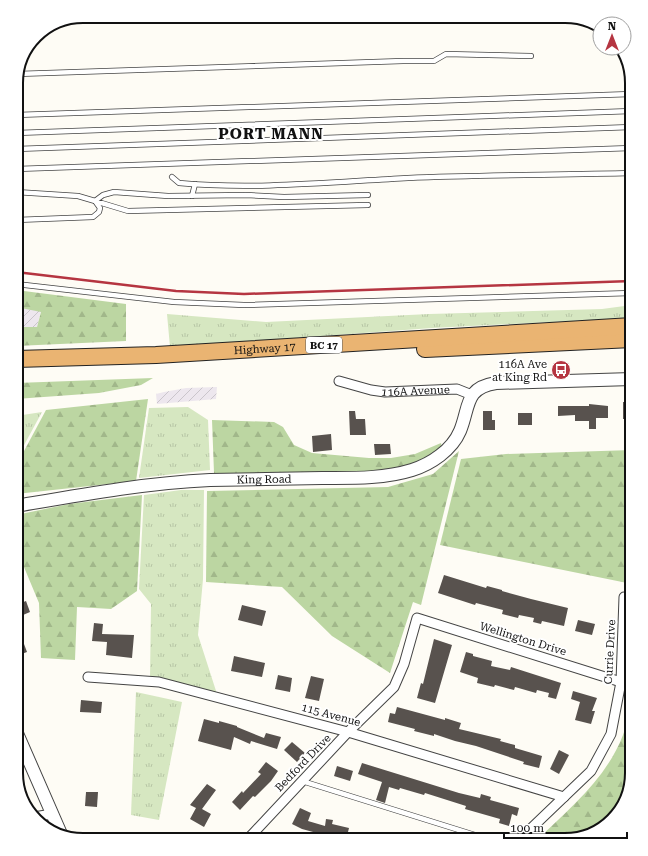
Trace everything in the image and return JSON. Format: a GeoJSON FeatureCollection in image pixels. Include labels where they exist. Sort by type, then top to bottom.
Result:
{"type":"FeatureCollection","features":[{"type":"Feature","properties":{"kind":"highway","name":"Highway 17"},"geometry":{"type":"LineString","coordinates":[[23,359],[156,355],[625,326]]}},
{"type":"Feature","properties":{"kind":"highway","name":"Highway 17"},"geometry":{"type":"LineString","coordinates":[[23,369],[157,365],[625,339]]}},
{"type":"Feature","properties":{"kind":"street"},"geometry":{"type":"LineString","coordinates":[[472,395],[487,384],[496,383],[625,379]]}},
{"type":"Feature","properties":{"kind":"street","name":"116A Avenue"},"geometry":{"type":"LineString","coordinates":[[339,381],[371,390],[385,392],[457,389],[472,395]]}},
{"type":"Feature","properties":{"kind":"street","name":"King Road"},"geometry":{"type":"LineString","coordinates":[[23,505],[81,494],[184,482],[354,478],[401,473],[430,462],[441,455],[452,443],[460,432],[472,395]]}},
{"type":"Feature","properties":{"kind":"street","name":"Currie Drive"},"geometry":{"type":"LineString","coordinates":[[526,833],[590,771],[611,734],[621,682],[624,597]]}},
{"type":"Feature","properties":{"kind":"street","name":"Wellington Drive"},"geometry":{"type":"LineString","coordinates":[[417,618],[621,682]]}},
{"type":"Feature","properties":{"kind":"street","name":"Bedford Drive"},"geometry":{"type":"LineString","coordinates":[[253,833],[348,732],[394,687],[404,664],[417,618]]}},
{"type":"Feature","properties":{"kind":"street","name":"115 Avenue"},"geometry":{"type":"LineString","coordinates":[[88,677],[160,682],[348,732],[564,797]]}},
{"type":"Feature","properties":{"kind":"street"},"geometry":{"type":"LineString","coordinates":[[23,746],[58,827]]}},
{"type":"Feature","properties":{"kind":"street"},"geometry":{"type":"LineString","coordinates":[[42,816],[52,814]]}},
{"type":"Feature","properties":{"kind":"lane"},"geometry":{"type":"LineString","coordinates":[[24,74],[434,61],[446,54],[531,56]]}},
{"type":"Feature","properties":{"kind":"lane"},"geometry":{"type":"LineString","coordinates":[[23,115],[625,94]]}},
{"type":"Feature","properties":{"kind":"lane"},"geometry":{"type":"LineString","coordinates":[[23,132],[625,111]]}},
{"type":"Feature","properties":{"kind":"lane"},"geometry":{"type":"LineString","coordinates":[[23,149],[625,127]]}},
{"type":"Feature","properties":{"kind":"lane"},"geometry":{"type":"LineString","coordinates":[[23,169],[625,148]]}},
{"type":"Feature","properties":{"kind":"lane"},"geometry":{"type":"LineString","coordinates":[[172,178],[179,182],[194,184],[240,185],[625,173]]}},
{"type":"Feature","properties":{"kind":"lane"},"geometry":{"type":"LineString","coordinates":[[192,196],[194,184]]}},
{"type":"Feature","properties":{"kind":"lane"},"geometry":{"type":"LineString","coordinates":[[23,192],[78,196],[128,211],[368,205]]}},
{"type":"Feature","properties":{"kind":"lane"},"geometry":{"type":"LineString","coordinates":[[95,201],[103,195],[114,192],[168,196],[246,194],[284,197],[368,195]]}},
{"type":"Feature","properties":{"kind":"lane"},"geometry":{"type":"LineString","coordinates":[[23,220],[93,217],[99,212],[100,208],[95,201]]}},
{"type":"Feature","properties":{"kind":"lane"},"geometry":{"type":"LineString","coordinates":[[23,285],[174,302],[244,305],[625,294]]}},
{"type":"Feature","properties":{"kind":"lane"},"geometry":{"type":"LineString","coordinates":[[302,781],[469,833]]}},
{"type":"Feature","properties":{"kind":"shaded area"},"geometry":{"type":"Polygon","coordinates":[[[23,308],[41,311],[37,327],[23,327],[23,308]]]}},
{"type":"Feature","properties":{"kind":"shaded area"},"geometry":{"type":"Polygon","coordinates":[[[217,387],[216,399],[157,404],[156,394],[186,388],[217,387]]]}},
{"type":"Feature","properties":{"kind":"green space"},"geometry":{"type":"Polygon","coordinates":[[[23,291],[126,304],[126,341],[23,346],[23,327],[37,327],[41,312],[23,308],[23,291]]]}},
{"type":"Feature","properties":{"kind":"green space"},"geometry":{"type":"Polygon","coordinates":[[[625,306],[625,318],[432,328],[170,347],[167,314],[266,322],[429,314],[602,309],[625,306]]]}},
{"type":"Feature","properties":{"kind":"green space"},"geometry":{"type":"Polygon","coordinates":[[[153,378],[141,385],[99,393],[23,398],[23,383],[153,378]]]}},
{"type":"Feature","properties":{"kind":"green space"},"geometry":{"type":"Polygon","coordinates":[[[148,399],[136,481],[23,493],[23,453],[46,410],[148,399]]]}},
{"type":"Feature","properties":{"kind":"green space"},"geometry":{"type":"Polygon","coordinates":[[[188,407],[208,420],[210,470],[139,478],[149,408],[188,407]]]}},
{"type":"Feature","properties":{"kind":"green space"},"geometry":{"type":"Polygon","coordinates":[[[42,412],[23,447],[23,415],[42,412]]]}},
{"type":"Feature","properties":{"kind":"green space"},"geometry":{"type":"Polygon","coordinates":[[[212,420],[274,422],[283,427],[294,445],[312,453],[369,458],[391,458],[415,454],[441,443],[442,448],[419,462],[389,471],[335,473],[214,473],[212,420]]]}},
{"type":"Feature","properties":{"kind":"green space"},"geometry":{"type":"Polygon","coordinates":[[[625,450],[625,583],[440,545],[461,459],[506,454],[625,450]]]}},
{"type":"Feature","properties":{"kind":"green space"},"geometry":{"type":"Polygon","coordinates":[[[459,451],[421,605],[413,602],[390,673],[332,636],[282,587],[206,582],[207,491],[388,487],[433,474],[459,451]]]}},
{"type":"Feature","properties":{"kind":"green space"},"geometry":{"type":"Polygon","coordinates":[[[181,490],[204,490],[203,579],[198,635],[217,694],[150,679],[151,604],[139,589],[144,495],[181,490]]]}},
{"type":"Feature","properties":{"kind":"green space"},"geometry":{"type":"Polygon","coordinates":[[[142,495],[137,591],[111,609],[77,607],[75,660],[41,658],[39,603],[23,565],[23,514],[69,504],[142,495]]]}},
{"type":"Feature","properties":{"kind":"green space"},"geometry":{"type":"Polygon","coordinates":[[[136,692],[182,702],[159,820],[131,815],[136,692]]]}},
{"type":"Feature","properties":{"kind":"green space"},"geometry":{"type":"Polygon","coordinates":[[[625,730],[624,781],[620,796],[613,809],[598,823],[580,831],[544,833],[586,792],[597,779],[616,751],[625,730]]]}},
{"type":"Feature","properties":{"kind":"building"},"geometry":{"type":"Polygon","coordinates":[[[623,402],[625,402],[625,419],[623,419],[623,402]]]}},
{"type":"Feature","properties":{"kind":"building"},"geometry":{"type":"Polygon","coordinates":[[[589,404],[608,406],[608,418],[596,418],[596,429],[589,429],[589,421],[575,421],[575,415],[558,416],[558,406],[589,406],[589,404]]]}},
{"type":"Feature","properties":{"kind":"building"},"geometry":{"type":"Polygon","coordinates":[[[349,411],[355,411],[356,419],[365,419],[366,435],[350,435],[349,411]]]}},
{"type":"Feature","properties":{"kind":"building"},"geometry":{"type":"Polygon","coordinates":[[[483,411],[492,411],[492,420],[495,420],[495,430],[483,430],[483,411]]]}},
{"type":"Feature","properties":{"kind":"building"},"geometry":{"type":"Polygon","coordinates":[[[518,413],[532,413],[532,425],[518,425],[518,413]]]}},
{"type":"Feature","properties":{"kind":"building"},"geometry":{"type":"Polygon","coordinates":[[[331,434],[332,450],[313,452],[312,436],[331,434]]]}},
{"type":"Feature","properties":{"kind":"building"},"geometry":{"type":"Polygon","coordinates":[[[374,444],[390,444],[391,454],[375,455],[374,444]]]}},
{"type":"Feature","properties":{"kind":"building"},"geometry":{"type":"Polygon","coordinates":[[[444,575],[486,588],[487,586],[568,608],[564,626],[542,621],[541,624],[533,622],[534,618],[519,615],[518,618],[502,614],[503,610],[476,603],[475,605],[438,593],[444,575]]]}},
{"type":"Feature","properties":{"kind":"building"},"geometry":{"type":"Polygon","coordinates":[[[26,601],[30,612],[23,615],[23,602],[26,601]]]}},
{"type":"Feature","properties":{"kind":"building"},"geometry":{"type":"Polygon","coordinates":[[[242,605],[266,611],[262,626],[238,620],[242,605]]]}},
{"type":"Feature","properties":{"kind":"building"},"geometry":{"type":"Polygon","coordinates":[[[578,620],[595,624],[592,635],[575,631],[578,620]]]}},
{"type":"Feature","properties":{"kind":"building"},"geometry":{"type":"Polygon","coordinates":[[[94,623],[103,624],[102,634],[134,635],[132,658],[106,655],[107,642],[92,641],[94,623]]]}},
{"type":"Feature","properties":{"kind":"building"},"geometry":{"type":"Polygon","coordinates":[[[434,639],[452,645],[435,703],[417,698],[421,683],[423,684],[434,639]]]}},
{"type":"Feature","properties":{"kind":"building"},"geometry":{"type":"Polygon","coordinates":[[[23,644],[27,652],[23,653],[23,644]]]}},
{"type":"Feature","properties":{"kind":"building"},"geometry":{"type":"Polygon","coordinates":[[[466,652],[473,654],[473,656],[492,661],[491,666],[510,670],[511,667],[561,683],[556,699],[548,697],[549,693],[537,690],[536,693],[515,687],[514,690],[495,685],[494,687],[477,683],[478,678],[460,672],[466,652]]]}},
{"type":"Feature","properties":{"kind":"building"},"geometry":{"type":"Polygon","coordinates":[[[234,656],[265,663],[262,677],[231,671],[234,656]]]}},
{"type":"Feature","properties":{"kind":"building"},"geometry":{"type":"Polygon","coordinates":[[[278,675],[292,678],[290,692],[275,689],[278,675]]]}},
{"type":"Feature","properties":{"kind":"building"},"geometry":{"type":"Polygon","coordinates":[[[311,676],[324,679],[319,701],[305,698],[311,676]]]}},
{"type":"Feature","properties":{"kind":"building"},"geometry":{"type":"Polygon","coordinates":[[[573,691],[597,698],[592,711],[595,711],[591,724],[575,720],[580,702],[571,699],[573,691]]]}},
{"type":"Feature","properties":{"kind":"building"},"geometry":{"type":"Polygon","coordinates":[[[81,700],[102,702],[101,713],[80,712],[81,700]]]}},
{"type":"Feature","properties":{"kind":"building"},"geometry":{"type":"Polygon","coordinates":[[[397,707],[461,723],[459,729],[501,739],[500,741],[515,745],[515,748],[542,756],[539,768],[523,764],[524,762],[476,746],[434,734],[434,736],[414,731],[415,729],[388,722],[390,713],[395,714],[397,707]]]}},
{"type":"Feature","properties":{"kind":"building"},"geometry":{"type":"Polygon","coordinates":[[[204,719],[237,726],[264,738],[266,733],[281,737],[277,749],[251,741],[250,744],[234,737],[231,750],[198,741],[204,719]]]}},
{"type":"Feature","properties":{"kind":"building"},"geometry":{"type":"Polygon","coordinates":[[[292,742],[305,753],[297,762],[284,750],[292,742]]]}},
{"type":"Feature","properties":{"kind":"building"},"geometry":{"type":"Polygon","coordinates":[[[559,750],[569,755],[559,774],[550,769],[559,750]]]}},
{"type":"Feature","properties":{"kind":"building"},"geometry":{"type":"Polygon","coordinates":[[[266,762],[278,771],[271,781],[255,797],[253,796],[240,810],[232,802],[261,774],[258,772],[266,762]]]}},
{"type":"Feature","properties":{"kind":"building"},"geometry":{"type":"Polygon","coordinates":[[[362,763],[459,793],[480,798],[481,794],[491,797],[490,800],[519,808],[517,816],[512,814],[509,826],[499,823],[500,819],[465,809],[466,806],[425,793],[424,795],[400,788],[399,790],[389,787],[385,803],[376,800],[382,782],[358,774],[362,763]]]}},
{"type":"Feature","properties":{"kind":"building"},"geometry":{"type":"Polygon","coordinates":[[[337,766],[353,771],[350,781],[334,776],[337,766]]]}},
{"type":"Feature","properties":{"kind":"building"},"geometry":{"type":"Polygon","coordinates":[[[207,784],[216,790],[202,809],[211,814],[204,827],[190,819],[196,808],[190,805],[207,784]]]}},
{"type":"Feature","properties":{"kind":"building"},"geometry":{"type":"Polygon","coordinates":[[[86,792],[98,792],[97,807],[85,806],[86,792]]]}},
{"type":"Feature","properties":{"kind":"building"},"geometry":{"type":"Polygon","coordinates":[[[300,808],[311,813],[308,821],[325,826],[326,819],[333,820],[332,824],[349,828],[348,832],[352,833],[317,833],[302,829],[292,824],[300,808]]]}},
{"type":"Feature","properties":{"kind":"railway"},"geometry":{"type":"LineString","coordinates":[[23,273],[176,291],[244,294],[625,281]]}},
{"type":"Feature","properties":{"kind":"place","name":"116A Ave at King Rd"},"geometry":{"type":"Point","coordinates":[561,370]}},
{"type":"Feature","properties":{"kind":"district","name":"PORT MANN"},"geometry":{"type":"Point","coordinates":[271,134]}}]}
